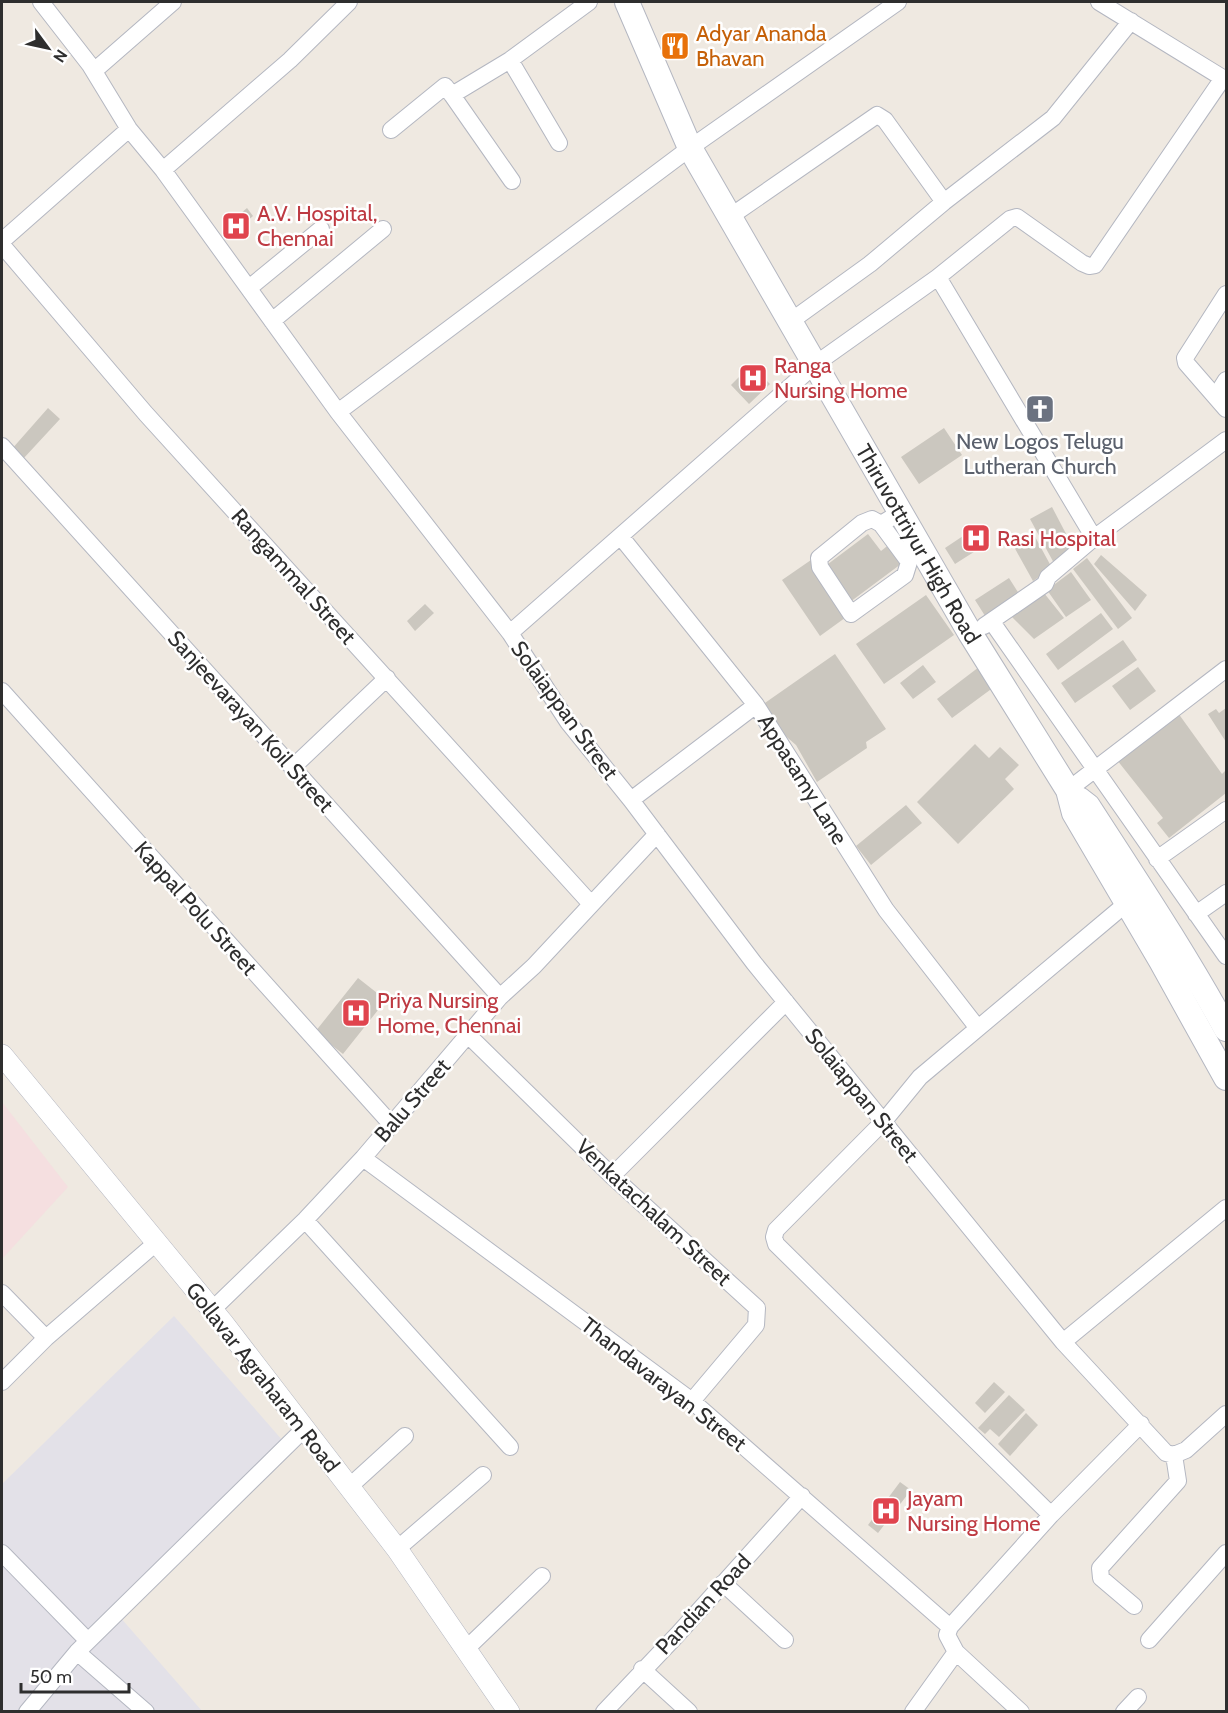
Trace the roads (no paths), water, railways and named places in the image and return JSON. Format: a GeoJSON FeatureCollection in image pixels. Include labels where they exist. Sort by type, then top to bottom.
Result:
{"type":"FeatureCollection","features":[{"type":"Feature","properties":{"kind":"main road","name":"Thiruvottriyur High Road"},"geometry":{"type":"LineString","coordinates":[[627,2],[690,148],[817,363],[891,518],[918,564],[970,633],[1068,790],[1074,813],[1225,1072]]}},
{"type":"Feature","properties":{"kind":"main road"},"geometry":{"type":"LineString","coordinates":[[1068,790],[1088,806],[1201,982],[1227,1029]]}},
{"type":"Feature","properties":{"kind":"street","name":"Solaiappan Street"},"geometry":{"type":"LineString","coordinates":[[41,2],[94,70],[129,129],[163,170],[338,412],[510,633],[567,722],[631,800],[754,963],[1063,1342],[1166,1453],[1174,1455]]}},
{"type":"Feature","properties":{"kind":"street"},"geometry":{"type":"LineString","coordinates":[[94,70],[173,2]]}},
{"type":"Feature","properties":{"kind":"street"},"geometry":{"type":"LineString","coordinates":[[163,170],[290,60],[349,2]]}},
{"type":"Feature","properties":{"kind":"street"},"geometry":{"type":"LineString","coordinates":[[452,95],[510,60],[589,2]]}},
{"type":"Feature","properties":{"kind":"street"},"geometry":{"type":"LineString","coordinates":[[338,412],[690,148],[898,2]]}},
{"type":"Feature","properties":{"kind":"street"},"geometry":{"type":"LineString","coordinates":[[510,633],[817,363],[938,277],[1000,226],[1017,217],[1082,263],[1089,267],[1095,265],[1225,79],[1099,2]]}},
{"type":"Feature","properties":{"kind":"street"},"geometry":{"type":"LineString","coordinates":[[791,321],[870,264],[944,202],[1053,118],[1131,21]]}},
{"type":"Feature","properties":{"kind":"street"},"geometry":{"type":"LineString","coordinates":[[510,60],[559,143]]}},
{"type":"Feature","properties":{"kind":"street"},"geometry":{"type":"LineString","coordinates":[[391,130],[445,86],[512,181]]}},
{"type":"Feature","properties":{"kind":"street"},"geometry":{"type":"LineString","coordinates":[[731,216],[878,116],[885,120],[944,202]]}},
{"type":"Feature","properties":{"kind":"street"},"geometry":{"type":"LineString","coordinates":[[2,243],[129,129]]}},
{"type":"Feature","properties":{"kind":"street"},"geometry":{"type":"LineString","coordinates":[[272,321],[384,229]]}},
{"type":"Feature","properties":{"kind":"street"},"geometry":{"type":"LineString","coordinates":[[249,288],[321,230]]}},
{"type":"Feature","properties":{"kind":"street","name":"Rangammal Street"},"geometry":{"type":"LineString","coordinates":[[2,243],[146,414],[591,904]]}},
{"type":"Feature","properties":{"kind":"street"},"geometry":{"type":"LineString","coordinates":[[938,277],[1094,538]]}},
{"type":"Feature","properties":{"kind":"street"},"geometry":{"type":"LineString","coordinates":[[1221,402],[1186,363],[1185,358],[1227,294]]}},
{"type":"Feature","properties":{"kind":"street"},"geometry":{"type":"LineString","coordinates":[[1221,402],[1227,380]]}},
{"type":"Feature","properties":{"kind":"street"},"geometry":{"type":"LineString","coordinates":[[970,633],[992,622],[1045,584],[1048,577],[1094,538],[1227,440]]}},
{"type":"Feature","properties":{"kind":"street","name":"Sanjeevarayan Koil Street"},"geometry":{"type":"LineString","coordinates":[[2,446],[500,997]]}},
{"type":"Feature","properties":{"kind":"street"},"geometry":{"type":"LineString","coordinates":[[891,518],[872,519],[862,523],[819,558],[820,567],[851,614],[858,612],[918,564]]}},
{"type":"Feature","properties":{"kind":"street","name":"Appasamy Lane"},"geometry":{"type":"LineString","coordinates":[[621,537],[756,705],[886,910],[977,1028]]}},
{"type":"Feature","properties":{"kind":"street"},"geometry":{"type":"LineString","coordinates":[[992,622],[1227,956]]}},
{"type":"Feature","properties":{"kind":"street"},"geometry":{"type":"LineString","coordinates":[[1068,790],[1227,669]]}},
{"type":"Feature","properties":{"kind":"street"},"geometry":{"type":"LineString","coordinates":[[292,768],[387,678]]}},
{"type":"Feature","properties":{"kind":"street","name":"Kappal Polu Street"},"geometry":{"type":"LineString","coordinates":[[2,691],[391,1124]]}},
{"type":"Feature","properties":{"kind":"street"},"geometry":{"type":"LineString","coordinates":[[631,800],[756,705]]}},
{"type":"Feature","properties":{"kind":"street"},"geometry":{"type":"LineString","coordinates":[[1157,859],[1227,810]]}},
{"type":"Feature","properties":{"kind":"street","name":"Balu Street"},"geometry":{"type":"LineString","coordinates":[[212,1310],[305,1220],[363,1158],[500,997],[534,966],[657,834]]}},
{"type":"Feature","properties":{"kind":"street"},"geometry":{"type":"LineString","coordinates":[[1196,914],[1227,893]]}},
{"type":"Feature","properties":{"kind":"street"},"geometry":{"type":"LineString","coordinates":[[1051,1515],[776,1244],[774,1237],[776,1230],[884,1121],[920,1077],[1127,903]]}},
{"type":"Feature","properties":{"kind":"street"},"geometry":{"type":"LineString","coordinates":[[612,1176],[786,1002]]}},
{"type":"Feature","properties":{"kind":"street","name":"Venkatachalam Street"},"geometry":{"type":"LineString","coordinates":[[468,1035],[612,1176],[757,1308],[756,1325],[692,1401]]}},
{"type":"Feature","properties":{"kind":"street","name":"Gollavar Agraharam Road"},"geometry":{"type":"LineString","coordinates":[[2,1055],[212,1310],[349,1487],[397,1550],[509,1712]]}},
{"type":"Feature","properties":{"kind":"street","name":"Thandavarayan Street"},"geometry":{"type":"LineString","coordinates":[[363,1158],[692,1401],[950,1627]]}},
{"type":"Feature","properties":{"kind":"street"},"geometry":{"type":"LineString","coordinates":[[1063,1342],[1227,1209]]}},
{"type":"Feature","properties":{"kind":"street"},"geometry":{"type":"LineString","coordinates":[[305,1220],[510,1447]]}},
{"type":"Feature","properties":{"kind":"street"},"geometry":{"type":"LineString","coordinates":[[2,1382],[46,1338],[156,1243]]}},
{"type":"Feature","properties":{"kind":"street"},"geometry":{"type":"LineString","coordinates":[[2,1293],[46,1338]]}},
{"type":"Feature","properties":{"kind":"street"},"geometry":{"type":"LineString","coordinates":[[1134,1606],[1101,1578],[1100,1568],[1178,1481],[1174,1455],[1186,1450],[1227,1414]]}},
{"type":"Feature","properties":{"kind":"street"},"geometry":{"type":"LineString","coordinates":[[1021,1712],[956,1652],[947,1635],[950,1627],[1051,1515],[1141,1424]]}},
{"type":"Feature","properties":{"kind":"street"},"geometry":{"type":"LineString","coordinates":[[27,1712],[83,1646],[304,1429]]}},
{"type":"Feature","properties":{"kind":"street"},"geometry":{"type":"LineString","coordinates":[[349,1487],[405,1436]]}},
{"type":"Feature","properties":{"kind":"street"},"geometry":{"type":"LineString","coordinates":[[397,1550],[483,1475]]}},
{"type":"Feature","properties":{"kind":"street","name":"Pandian Road"},"geometry":{"type":"LineString","coordinates":[[604,1712],[802,1496]]}},
{"type":"Feature","properties":{"kind":"street"},"geometry":{"type":"LineString","coordinates":[[2,1553],[83,1646],[146,1712]]}},
{"type":"Feature","properties":{"kind":"street"},"geometry":{"type":"LineString","coordinates":[[1149,1640],[1227,1553]]}},
{"type":"Feature","properties":{"kind":"street"},"geometry":{"type":"LineString","coordinates":[[466,1649],[542,1576]]}},
{"type":"Feature","properties":{"kind":"street"},"geometry":{"type":"LineString","coordinates":[[723,1583],[785,1640]]}},
{"type":"Feature","properties":{"kind":"street"},"geometry":{"type":"LineString","coordinates":[[913,1712],[956,1652]]}},
{"type":"Feature","properties":{"kind":"street"},"geometry":{"type":"LineString","coordinates":[[642,1668],[689,1712]]}},
{"type":"Feature","properties":{"kind":"street"},"geometry":{"type":"LineString","coordinates":[[1124,1712],[1138,1697]]}},
{"type":"Feature","properties":{"kind":"place","name":"Adyar Ananda Bhavan"},"geometry":{"type":"Point","coordinates":[675,46]}},
{"type":"Feature","properties":{"kind":"place","name":"A.V. Hospital, Chennai"},"geometry":{"type":"Point","coordinates":[236,226]}},
{"type":"Feature","properties":{"kind":"place","name":"Ranga Nursing Home"},"geometry":{"type":"Point","coordinates":[753,378]}},
{"type":"Feature","properties":{"kind":"place","name":"New Logos Telugu Lutheran Church"},"geometry":{"type":"Point","coordinates":[1040,409]}},
{"type":"Feature","properties":{"kind":"place","name":"Rasi Hospital"},"geometry":{"type":"Point","coordinates":[976,538]}},
{"type":"Feature","properties":{"kind":"place","name":"Priya Nursing Home, Chennai"},"geometry":{"type":"Point","coordinates":[356,1013]}},
{"type":"Feature","properties":{"kind":"place","name":"Jayam Nursing Home"},"geometry":{"type":"Point","coordinates":[886,1511]}}]}
